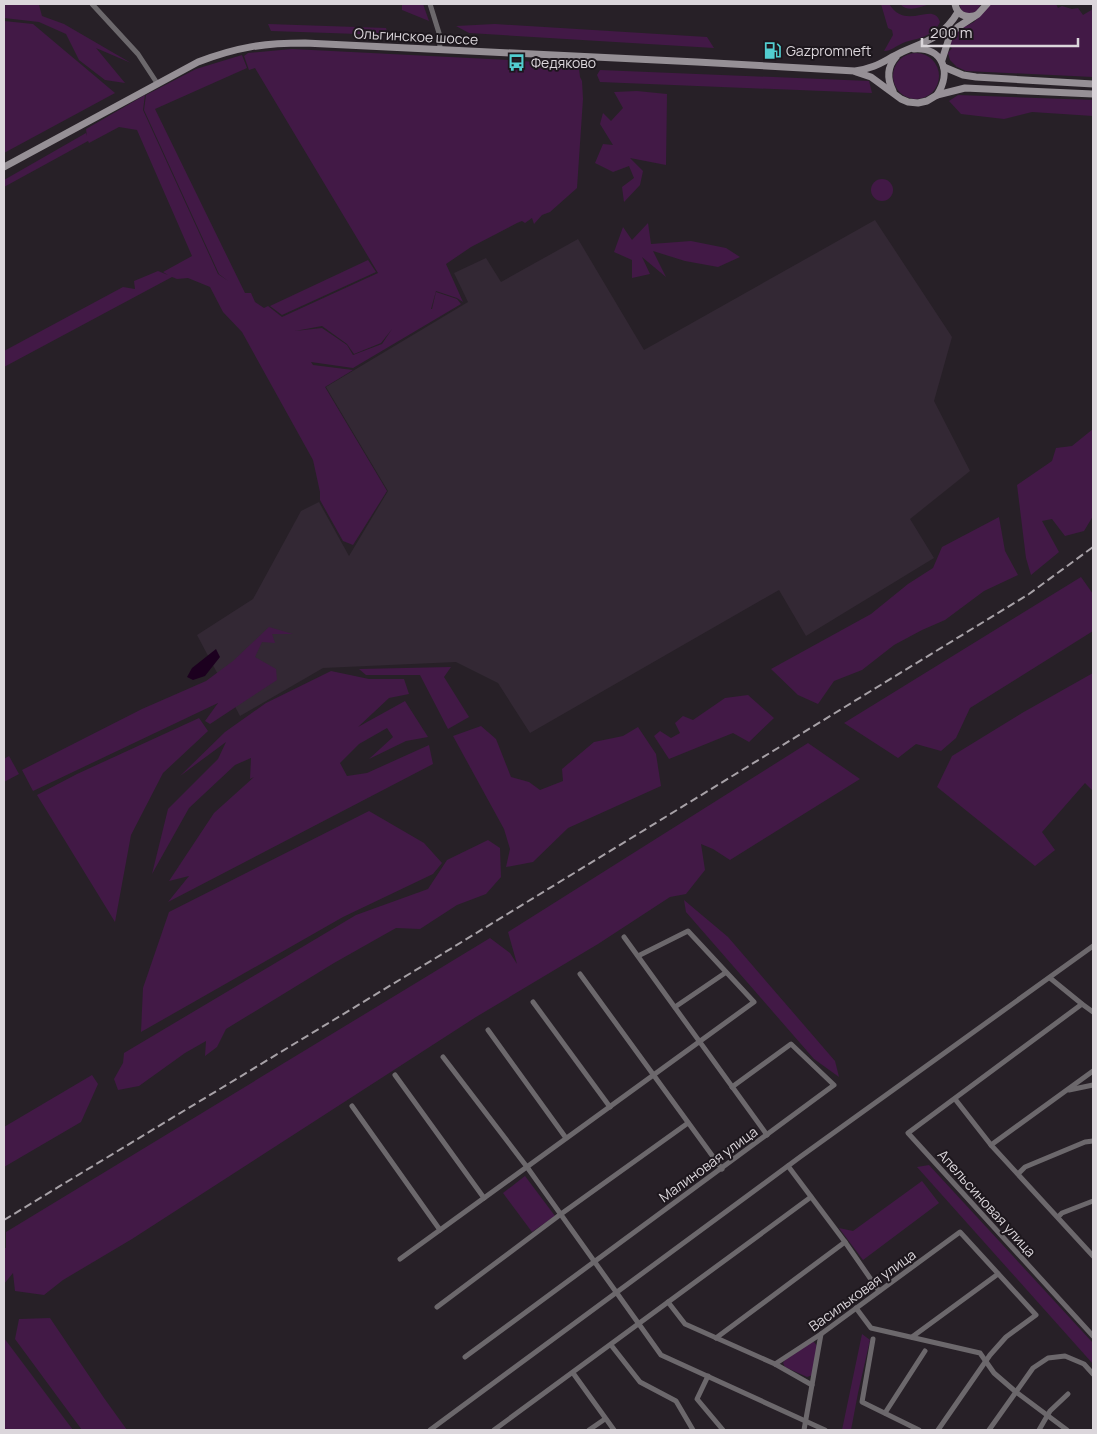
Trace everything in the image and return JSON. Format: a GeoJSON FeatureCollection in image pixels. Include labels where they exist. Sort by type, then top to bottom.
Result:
{"type":"FeatureCollection","features":[{"type":"Feature","properties":{"kind":"main road"},"geometry":{"type":"LineString","coordinates":[[955,4],[958,12],[968,17],[974,16]]}},
{"type":"Feature","properties":{"kind":"main road"},"geometry":{"type":"LineString","coordinates":[[855,72],[871,77],[900,99],[918,103],[927,101],[942,88],[944,79],[943,64],[950,35],[985,5]]}},
{"type":"Feature","properties":{"kind":"main road"},"geometry":{"type":"LineString","coordinates":[[855,72],[878,66],[942,33],[958,12]]}},
{"type":"Feature","properties":{"kind":"main road","name":"Ольгинское шоссе"},"geometry":{"type":"LineString","coordinates":[[4,167],[198,62],[220,53],[260,44],[305,43],[440,49],[855,72]]}},
{"type":"Feature","properties":{"kind":"main road"},"geometry":{"type":"LineString","coordinates":[[909,49],[922,48],[934,52],[943,64],[963,75],[1093,84]]}},
{"type":"Feature","properties":{"kind":"main road"},"geometry":{"type":"LineString","coordinates":[[893,92],[889,83],[889,68],[900,53]]}},
{"type":"Feature","properties":{"kind":"main road"},"geometry":{"type":"LineString","coordinates":[[937,94],[955,89],[974,87],[1093,94]]}},
{"type":"Feature","properties":{"kind":"street"},"geometry":{"type":"LineString","coordinates":[[92,4],[138,54],[157,83]]}},
{"type":"Feature","properties":{"kind":"street"},"geometry":{"type":"LineString","coordinates":[[430,4],[439,33],[440,49]]}},
{"type":"Feature","properties":{"kind":"street"},"geometry":{"type":"LineString","coordinates":[[400,1259],[754,1002],[688,931],[638,956]]}},
{"type":"Feature","properties":{"kind":"street"},"geometry":{"type":"LineString","coordinates":[[624,937],[767,1135]]}},
{"type":"Feature","properties":{"kind":"street"},"geometry":{"type":"LineString","coordinates":[[430,1430],[788,1166],[1093,946]]}},
{"type":"Feature","properties":{"kind":"street"},"geometry":{"type":"LineString","coordinates":[[675,1007],[725,973]]}},
{"type":"Feature","properties":{"kind":"street"},"geometry":{"type":"LineString","coordinates":[[580,974],[722,1169]]}},
{"type":"Feature","properties":{"kind":"street"},"geometry":{"type":"LineString","coordinates":[[1050,978],[1093,1012]]}},
{"type":"Feature","properties":{"kind":"street"},"geometry":{"type":"LineString","coordinates":[[533,1002],[610,1107]]}},
{"type":"Feature","properties":{"kind":"street","name":"Апельсиновая улица"},"geometry":{"type":"LineString","coordinates":[[1082,1004],[908,1133],[1091,1330],[1093,1336]]}},
{"type":"Feature","properties":{"kind":"street"},"geometry":{"type":"LineString","coordinates":[[488,1030],[566,1138]]}},
{"type":"Feature","properties":{"kind":"street","name":"Малиновая улица"},"geometry":{"type":"LineString","coordinates":[[465,1357],[834,1085],[791,1044],[732,1086]]}},
{"type":"Feature","properties":{"kind":"street"},"geometry":{"type":"LineString","coordinates":[[443,1057],[527,1167],[616,1294],[661,1354],[825,1430]]}},
{"type":"Feature","properties":{"kind":"street"},"geometry":{"type":"LineString","coordinates":[[991,1145],[1093,1071]]}},
{"type":"Feature","properties":{"kind":"street"},"geometry":{"type":"LineString","coordinates":[[396,1075],[484,1198]]}},
{"type":"Feature","properties":{"kind":"street"},"geometry":{"type":"LineString","coordinates":[[1067,1090],[1093,1085]]}},
{"type":"Feature","properties":{"kind":"street"},"geometry":{"type":"LineString","coordinates":[[954,1099],[991,1145],[1093,1256]]}},
{"type":"Feature","properties":{"kind":"street"},"geometry":{"type":"LineString","coordinates":[[352,1106],[440,1230]]}},
{"type":"Feature","properties":{"kind":"street"},"geometry":{"type":"LineString","coordinates":[[437,1307],[561,1214],[688,1123]]}},
{"type":"Feature","properties":{"kind":"street"},"geometry":{"type":"LineString","coordinates":[[1018,1174],[1025,1168],[1084,1142],[1093,1141]]}},
{"type":"Feature","properties":{"kind":"street"},"geometry":{"type":"LineString","coordinates":[[788,1166],[846,1242],[879,1291]]}},
{"type":"Feature","properties":{"kind":"street"},"geometry":{"type":"LineString","coordinates":[[494,1430],[811,1197]]}},
{"type":"Feature","properties":{"kind":"street"},"geometry":{"type":"LineString","coordinates":[[1058,1217],[1068,1210],[1093,1201]]}},
{"type":"Feature","properties":{"kind":"street","name":"Васильковая улица"},"geometry":{"type":"LineString","coordinates":[[775,1364],[821,1334],[960,1232],[998,1274]]}},
{"type":"Feature","properties":{"kind":"street"},"geometry":{"type":"LineString","coordinates":[[716,1338],[846,1242]]}},
{"type":"Feature","properties":{"kind":"street"},"geometry":{"type":"LineString","coordinates":[[912,1337],[998,1274],[1036,1315],[1006,1337],[986,1361],[938,1430]]}},
{"type":"Feature","properties":{"kind":"street"},"geometry":{"type":"LineString","coordinates":[[668,1302],[685,1324],[775,1364],[812,1385]]}},
{"type":"Feature","properties":{"kind":"street"},"geometry":{"type":"LineString","coordinates":[[856,1308],[871,1328],[980,1354],[994,1373],[1016,1392],[1068,1430]]}},
{"type":"Feature","properties":{"kind":"street"},"geometry":{"type":"LineString","coordinates":[[804,1430],[821,1334]]}},
{"type":"Feature","properties":{"kind":"street"},"geometry":{"type":"LineString","coordinates":[[873,1339],[862,1402],[920,1430]]}},
{"type":"Feature","properties":{"kind":"street"},"geometry":{"type":"LineString","coordinates":[[611,1345],[640,1382],[676,1401],[694,1430]]}},
{"type":"Feature","properties":{"kind":"street"},"geometry":{"type":"LineString","coordinates":[[885,1413],[925,1351]]}},
{"type":"Feature","properties":{"kind":"street"},"geometry":{"type":"LineString","coordinates":[[989,1430],[1033,1368],[1048,1358],[1065,1356],[1084,1364],[1093,1374]]}},
{"type":"Feature","properties":{"kind":"street"},"geometry":{"type":"LineString","coordinates":[[573,1373],[614,1430]]}},
{"type":"Feature","properties":{"kind":"street"},"geometry":{"type":"LineString","coordinates":[[708,1376],[698,1399],[723,1430]]}},
{"type":"Feature","properties":{"kind":"street"},"geometry":{"type":"LineString","coordinates":[[1039,1430],[1050,1411],[1068,1394]]}},
{"type":"Feature","properties":{"kind":"street"},"geometry":{"type":"LineString","coordinates":[[590,1430],[605,1419]]}},
{"type":"Feature","properties":{"kind":"shaded area"},"geometry":{"type":"Polygon","coordinates":[[[4,4],[39,5],[42,16],[64,24],[131,63],[96,48],[125,83],[105,80],[79,60],[66,34],[39,22],[4,18],[4,4]]]}},
{"type":"Feature","properties":{"kind":"shaded area"},"geometry":{"type":"Polygon","coordinates":[[[402,4],[423,4],[429,21],[402,10],[402,4]]]}},
{"type":"Feature","properties":{"kind":"shaded area"},"geometry":{"type":"Polygon","coordinates":[[[881,4],[889,4],[896,12],[904,16],[932,14],[937,16],[940,22],[929,34],[884,51],[893,35],[892,30],[888,28],[881,4]]]}},
{"type":"Feature","properties":{"kind":"shaded area"},"geometry":{"type":"Polygon","coordinates":[[[900,4],[930,4],[910,9],[900,4]]]}},
{"type":"Feature","properties":{"kind":"shaded area"},"geometry":{"type":"Polygon","coordinates":[[[959,4],[981,4],[977,11],[969,14],[962,11],[959,4]]]}},
{"type":"Feature","properties":{"kind":"shaded area"},"geometry":{"type":"Polygon","coordinates":[[[990,4],[1056,4],[1058,8],[1062,6],[1072,9],[1078,8],[1083,15],[1093,9],[1093,77],[966,71],[955,66],[950,60],[948,53],[952,48],[950,47],[949,40],[958,30],[974,22],[990,4]]]}},
{"type":"Feature","properties":{"kind":"shaded area"},"geometry":{"type":"Polygon","coordinates":[[[4,21],[33,24],[115,93],[4,153],[4,21]]]}},
{"type":"Feature","properties":{"kind":"shaded area"},"geometry":{"type":"Polygon","coordinates":[[[268,24],[386,28],[388,35],[271,31],[268,24]]]}},
{"type":"Feature","properties":{"kind":"shaded area"},"geometry":{"type":"Polygon","coordinates":[[[495,24],[707,37],[714,48],[469,33],[456,26],[495,24]]]}},
{"type":"Feature","properties":{"kind":"shaded area"},"geometry":{"type":"Polygon","coordinates":[[[292,49],[509,60],[512,63],[521,64],[522,61],[571,65],[573,68],[579,69],[582,81],[583,99],[577,188],[550,212],[542,215],[534,224],[532,218],[525,223],[522,221],[517,223],[471,247],[446,264],[463,302],[457,298],[436,291],[431,309],[436,292],[457,299],[461,304],[353,368],[311,362],[313,365],[353,370],[325,387],[387,491],[353,545],[343,541],[320,500],[313,460],[242,332],[223,312],[210,287],[188,278],[177,279],[172,277],[4,367],[4,351],[123,287],[135,289],[134,281],[158,271],[168,275],[163,272],[192,256],[137,130],[119,127],[89,143],[88,141],[4,187],[4,180],[86,133],[87,136],[86,129],[145,95],[143,110],[218,274],[228,281],[219,274],[144,110],[146,95],[196,69],[242,55],[247,68],[155,109],[245,293],[251,293],[255,302],[264,308],[268,306],[282,317],[378,273],[255,68],[249,70],[244,56],[248,53],[292,49]],[[322,326],[295,331],[322,328],[347,345],[353,355],[382,344],[392,329],[381,343],[354,354],[347,344],[322,326]]]}},
{"type":"Feature","properties":{"kind":"shaded area"},"geometry":{"type":"Polygon","coordinates":[[[911,53],[921,53],[935,63],[939,76],[935,89],[929,95],[921,99],[911,99],[897,89],[893,81],[893,71],[903,57],[911,53]]]}},
{"type":"Feature","properties":{"kind":"shaded area"},"geometry":{"type":"Polygon","coordinates":[[[600,70],[869,81],[872,93],[600,82],[597,75],[600,70]]]}},
{"type":"Feature","properties":{"kind":"shaded area"},"geometry":{"type":"Polygon","coordinates":[[[637,91],[667,94],[666,165],[630,158],[643,171],[640,185],[624,202],[622,187],[634,178],[629,166],[613,172],[595,163],[603,144],[613,145],[600,124],[603,113],[611,121],[623,108],[614,92],[637,91]]]}},
{"type":"Feature","properties":{"kind":"shaded area"},"geometry":{"type":"Polygon","coordinates":[[[958,95],[1093,100],[1093,116],[1032,112],[1004,119],[961,114],[949,101],[958,95]]]}},
{"type":"Feature","properties":{"kind":"shaded area"},"geometry":{"type":"Polygon","coordinates":[[[882,179],[890,182],[893,190],[890,198],[882,201],[874,198],[871,190],[874,182],[882,179]]]}},
{"type":"Feature","properties":{"kind":"shaded area"},"geometry":{"type":"Polygon","coordinates":[[[875,220],[952,337],[934,401],[970,471],[910,519],[934,558],[806,636],[779,590],[530,733],[498,683],[456,662],[323,668],[240,716],[197,635],[253,599],[301,511],[319,502],[349,556],[388,491],[326,387],[468,302],[454,273],[486,258],[501,282],[578,239],[644,350],[875,220]]]}},
{"type":"Feature","properties":{"kind":"shaded area"},"geometry":{"type":"Polygon","coordinates":[[[648,223],[651,244],[691,241],[726,248],[740,257],[718,267],[685,261],[653,251],[666,277],[642,257],[650,274],[632,278],[632,260],[614,252],[623,227],[632,240],[648,223]]]}},
{"type":"Feature","properties":{"kind":"shaded area"},"geometry":{"type":"Polygon","coordinates":[[[368,260],[376,272],[282,315],[270,306],[368,260]]]}},
{"type":"Feature","properties":{"kind":"shaded area"},"geometry":{"type":"Polygon","coordinates":[[[1093,429],[1093,516],[1084,531],[1065,536],[1052,519],[1042,521],[1059,552],[1031,575],[1026,558],[1017,485],[1052,461],[1056,448],[1072,446],[1093,429]]]}},
{"type":"Feature","properties":{"kind":"shaded area"},"geometry":{"type":"Polygon","coordinates":[[[999,517],[1005,551],[1018,575],[984,591],[945,620],[894,645],[862,670],[834,681],[818,704],[798,695],[771,669],[871,614],[908,584],[933,568],[942,547],[999,517]]]}},
{"type":"Feature","properties":{"kind":"shaded area"},"geometry":{"type":"Polygon","coordinates":[[[1081,577],[1093,594],[1093,631],[970,708],[956,738],[941,751],[916,744],[898,758],[844,723],[1081,577]]]}},
{"type":"Feature","properties":{"kind":"shaded area"},"geometry":{"type":"Polygon","coordinates":[[[269,627],[293,634],[272,634],[275,643],[262,642],[255,657],[276,669],[277,680],[210,724],[205,721],[218,703],[33,791],[22,770],[142,709],[206,681],[233,661],[269,627]]]}},
{"type":"Feature","properties":{"kind":"shaded area"},"geometry":{"type":"Polygon","coordinates":[[[216,649],[220,657],[205,676],[193,680],[187,677],[192,668],[216,649]]]}},
{"type":"Feature","properties":{"kind":"shaded area"},"geometry":{"type":"Polygon","coordinates":[[[451,667],[444,677],[469,717],[448,729],[420,675],[366,675],[359,669],[451,667]]]}},
{"type":"Feature","properties":{"kind":"shaded area"},"geometry":{"type":"Polygon","coordinates":[[[331,671],[369,679],[404,679],[409,694],[389,698],[358,727],[405,701],[428,737],[406,741],[369,759],[393,737],[387,728],[359,744],[340,763],[347,776],[367,773],[429,745],[433,764],[168,902],[189,876],[169,881],[214,813],[254,777],[250,779],[251,758],[235,765],[189,808],[152,874],[168,809],[218,759],[226,742],[180,776],[225,732],[266,703],[331,671]]]}},
{"type":"Feature","properties":{"kind":"shaded area"},"geometry":{"type":"Polygon","coordinates":[[[1093,673],[1093,791],[1085,783],[1042,832],[1055,850],[1035,866],[937,787],[952,756],[1022,713],[1093,673]]]}},
{"type":"Feature","properties":{"kind":"shaded area"},"geometry":{"type":"Polygon","coordinates":[[[748,695],[774,718],[749,742],[733,733],[669,759],[654,736],[660,731],[671,738],[680,733],[675,723],[683,716],[693,720],[725,698],[748,695]]]}},
{"type":"Feature","properties":{"kind":"shaded area"},"geometry":{"type":"Polygon","coordinates":[[[199,718],[208,731],[163,773],[131,835],[115,922],[37,795],[77,774],[199,718]]]}},
{"type":"Feature","properties":{"kind":"shaded area"},"geometry":{"type":"Polygon","coordinates":[[[481,726],[496,739],[511,777],[529,782],[540,790],[563,781],[562,769],[594,742],[623,736],[638,727],[656,754],[661,786],[568,828],[533,862],[506,867],[510,849],[504,829],[453,736],[481,726]]]}},
{"type":"Feature","properties":{"kind":"shaded area"},"geometry":{"type":"Polygon","coordinates":[[[808,743],[860,779],[730,860],[701,844],[705,870],[686,894],[670,897],[598,944],[476,1017],[132,1239],[63,1280],[44,1295],[15,1291],[13,1273],[4,1284],[6,1232],[490,938],[510,953],[517,964],[508,932],[808,743]]]}},
{"type":"Feature","properties":{"kind":"shaded area"},"geometry":{"type":"Polygon","coordinates":[[[9,756],[19,774],[4,782],[4,759],[9,756]]]}},
{"type":"Feature","properties":{"kind":"shaded area"},"geometry":{"type":"Polygon","coordinates":[[[369,811],[424,843],[442,863],[433,874],[343,917],[141,1032],[143,988],[169,912],[369,811]]]}},
{"type":"Feature","properties":{"kind":"shaded area"},"geometry":{"type":"Polygon","coordinates":[[[488,840],[500,848],[501,877],[486,894],[457,905],[420,929],[396,928],[334,963],[226,1029],[217,1047],[205,1056],[206,1041],[185,1053],[139,1086],[118,1090],[114,1079],[123,1063],[124,1053],[356,915],[428,889],[447,860],[488,840]]]}},
{"type":"Feature","properties":{"kind":"shaded area"},"geometry":{"type":"Polygon","coordinates":[[[684,900],[728,937],[835,1061],[839,1077],[814,1059],[686,912],[684,900]]]}},
{"type":"Feature","properties":{"kind":"shaded area"},"geometry":{"type":"Polygon","coordinates":[[[92,1075],[98,1084],[81,1122],[4,1167],[4,1127],[92,1075]]]}},
{"type":"Feature","properties":{"kind":"shaded area"},"geometry":{"type":"Polygon","coordinates":[[[929,1165],[1093,1343],[1093,1364],[917,1167],[929,1165]]]}},
{"type":"Feature","properties":{"kind":"shaded area"},"geometry":{"type":"Polygon","coordinates":[[[525,1176],[555,1216],[532,1232],[503,1193],[525,1176]]]}},
{"type":"Feature","properties":{"kind":"shaded area"},"geometry":{"type":"Polygon","coordinates":[[[922,1181],[939,1203],[863,1260],[839,1228],[853,1231],[922,1181]]]}},
{"type":"Feature","properties":{"kind":"shaded area"},"geometry":{"type":"Polygon","coordinates":[[[50,1318],[127,1430],[82,1430],[15,1339],[19,1319],[50,1318]]]}},
{"type":"Feature","properties":{"kind":"shaded area"},"geometry":{"type":"Polygon","coordinates":[[[862,1334],[870,1340],[851,1430],[842,1430],[862,1334]]]}},
{"type":"Feature","properties":{"kind":"shaded area"},"geometry":{"type":"Polygon","coordinates":[[[4,1338],[73,1430],[4,1430],[4,1338]]]}},
{"type":"Feature","properties":{"kind":"shaded area"},"geometry":{"type":"Polygon","coordinates":[[[810,1342],[814,1342],[817,1346],[813,1375],[807,1377],[785,1367],[783,1363],[785,1360],[810,1342]]]}},
{"type":"Feature","properties":{"kind":"railway"},"geometry":{"type":"LineString","coordinates":[[4,1220],[1029,594],[1093,547]]}},
{"type":"Feature","properties":{"kind":"place","name":"Gazpromneft"},"geometry":{"type":"Point","coordinates":[772,50]}},
{"type":"Feature","properties":{"kind":"place","name":"Федяково"},"geometry":{"type":"Point","coordinates":[517,62]}}]}
